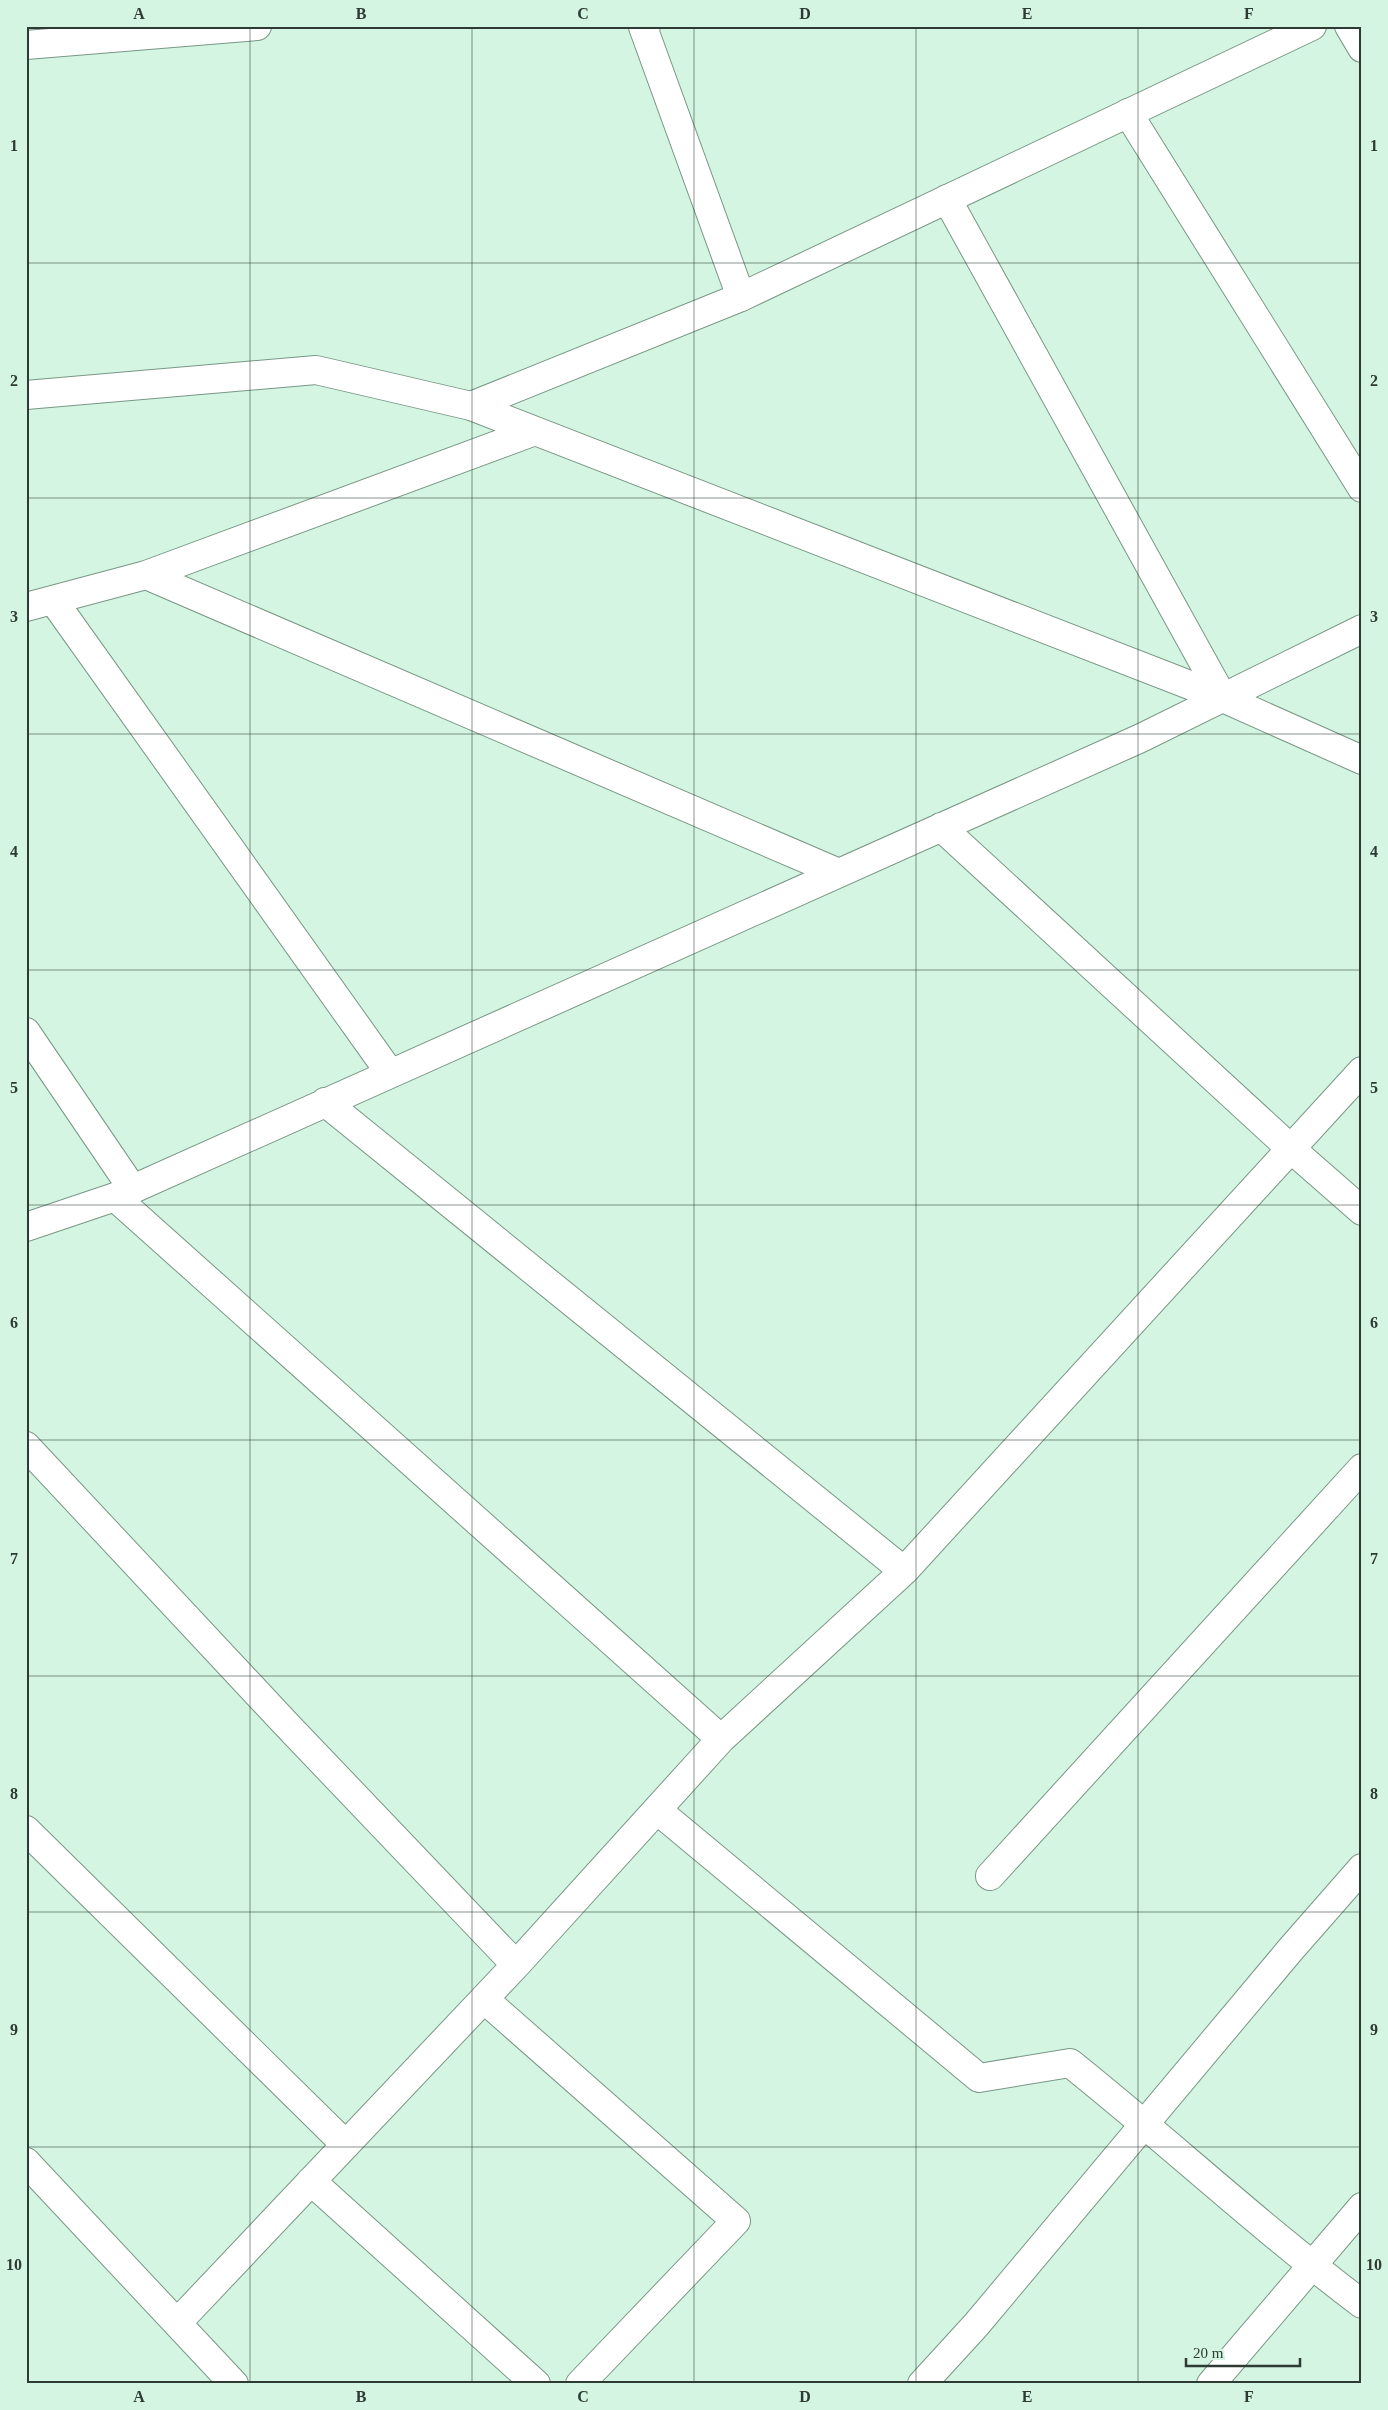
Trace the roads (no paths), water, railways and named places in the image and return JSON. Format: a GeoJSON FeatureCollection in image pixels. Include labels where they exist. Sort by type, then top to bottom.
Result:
{"type":"FeatureCollection","features":[{"type":"Feature","properties":{"kind":"street"},"geometry":{"type":"LineString","coordinates":[[26,44],[134,31],[257,26]]}},
{"type":"Feature","properties":{"kind":"street"},"geometry":{"type":"LineString","coordinates":[[646,26],[643,28],[741,297]]}},
{"type":"Feature","properties":{"kind":"street"},"geometry":{"type":"LineString","coordinates":[[472,406],[741,297],[1312,26]]}},
{"type":"Feature","properties":{"kind":"street"},"geometry":{"type":"LineString","coordinates":[[1349,26],[1362,48]]}},
{"type":"Feature","properties":{"kind":"street"},"geometry":{"type":"LineString","coordinates":[[1128,113],[1362,488]]}},
{"type":"Feature","properties":{"kind":"street"},"geometry":{"type":"LineString","coordinates":[[947,199],[1223,698]]}},
{"type":"Feature","properties":{"kind":"street"},"geometry":{"type":"LineString","coordinates":[[26,395],[316,370],[472,406],[1223,698],[1362,760]]}},
{"type":"Feature","properties":{"kind":"street"},"geometry":{"type":"LineString","coordinates":[[26,607],[146,575],[535,431]]}},
{"type":"Feature","properties":{"kind":"street"},"geometry":{"type":"LineString","coordinates":[[146,575],[839,873]]}},
{"type":"Feature","properties":{"kind":"street"},"geometry":{"type":"LineString","coordinates":[[53,600],[390,1073]]}},
{"type":"Feature","properties":{"kind":"street"},"geometry":{"type":"LineString","coordinates":[[26,1228],[124,1192],[1141,738],[1362,629]]}},
{"type":"Feature","properties":{"kind":"street"},"geometry":{"type":"LineString","coordinates":[[941,827],[1290,1148],[1362,1211]]}},
{"type":"Feature","properties":{"kind":"street"},"geometry":{"type":"LineString","coordinates":[[26,1032],[37,1066],[124,1192],[721,1739]]}},
{"type":"Feature","properties":{"kind":"street"},"geometry":{"type":"LineString","coordinates":[[177,2323],[516,1965],[721,1739],[904,1571],[1362,1070]]}},
{"type":"Feature","properties":{"kind":"street"},"geometry":{"type":"LineString","coordinates":[[325,1102],[904,1571]]}},
{"type":"Feature","properties":{"kind":"street"},"geometry":{"type":"LineString","coordinates":[[26,1446],[279,1717],[516,1965]]}},
{"type":"Feature","properties":{"kind":"street"},"geometry":{"type":"LineString","coordinates":[[990,1876],[1362,1468]]}},
{"type":"Feature","properties":{"kind":"street"},"geometry":{"type":"LineString","coordinates":[[657,1810],[979,2078],[1070,2063],[1146,2123],[1311,2266],[1362,2304]]}},
{"type":"Feature","properties":{"kind":"street"},"geometry":{"type":"LineString","coordinates":[[26,1830],[345,2144]]}},
{"type":"Feature","properties":{"kind":"street"},"geometry":{"type":"LineString","coordinates":[[922,2384],[976,2325],[1362,1868]]}},
{"type":"Feature","properties":{"kind":"street"},"geometry":{"type":"LineString","coordinates":[[484,1999],[736,2222],[580,2384]]}},
{"type":"Feature","properties":{"kind":"street"},"geometry":{"type":"LineString","coordinates":[[26,2162],[234,2384]]}},
{"type":"Feature","properties":{"kind":"street"},"geometry":{"type":"LineString","coordinates":[[311,2181],[536,2384]]}},
{"type":"Feature","properties":{"kind":"street"},"geometry":{"type":"LineString","coordinates":[[1210,2384],[1362,2207]]}}]}
